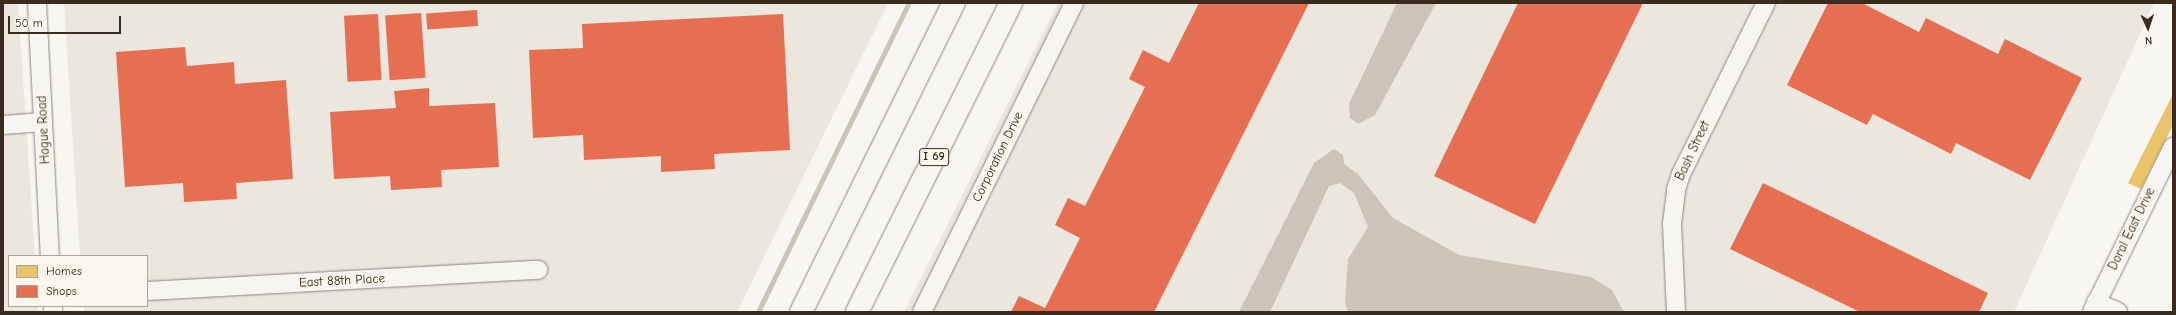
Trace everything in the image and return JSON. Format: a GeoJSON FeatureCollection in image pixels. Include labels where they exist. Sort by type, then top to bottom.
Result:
{"type":"FeatureCollection","features":[{"type":"Feature","properties":{"kind":"highway"},"geometry":{"type":"LineString","coordinates":[[801,312],[954,3]]}},
{"type":"Feature","properties":{"kind":"highway"},"geometry":{"type":"LineString","coordinates":[[930,54],[959,3]]}},
{"type":"Feature","properties":{"kind":"highway","name":"I 69"},"geometry":{"type":"LineString","coordinates":[[857,312],[1011,3]]}},
{"type":"Feature","properties":{"kind":"street","name":"Hague Road"},"geometry":{"type":"LineString","coordinates":[[38,3],[50,255]]}},
{"type":"Feature","properties":{"kind":"street","name":"Corporation Drive"},"geometry":{"type":"LineString","coordinates":[[922,312],[1074,3]]}},
{"type":"Feature","properties":{"kind":"street","name":"Bash Street"},"geometry":{"type":"LineString","coordinates":[[1676,312],[1672,224],[1676,190],[1766,3]]}},
{"type":"Feature","properties":{"kind":"street"},"geometry":{"type":"LineString","coordinates":[[3,125],[43,122]]}},
{"type":"Feature","properties":{"kind":"street","name":"Doral East Drive"},"geometry":{"type":"LineString","coordinates":[[2094,307],[2173,146]]}},
{"type":"Feature","properties":{"kind":"street","name":"East 88th Place"},"geometry":{"type":"LineString","coordinates":[[148,291],[538,270]]}},
{"type":"Feature","properties":{"kind":"street"},"geometry":{"type":"LineString","coordinates":[[2094,307],[2118,312]]}},
{"type":"Feature","properties":{"kind":"shaded area"},"geometry":{"type":"Polygon","coordinates":[[[3,3],[18,3],[35,255],[8,255],[8,307],[38,307],[38,312],[3,312],[3,3]]]}},
{"type":"Feature","properties":{"kind":"shaded area"},"geometry":{"type":"Polygon","coordinates":[[[64,3],[888,3],[737,312],[84,312],[84,307],[148,307],[148,255],[80,255],[64,3]]]}},
{"type":"Feature","properties":{"kind":"shaded area"},"geometry":{"type":"Polygon","coordinates":[[[1058,3],[2154,3],[2014,312],[904,312],[1058,3]]]}},
{"type":"Feature","properties":{"kind":"shaded area"},"geometry":{"type":"Polygon","coordinates":[[[1397,3],[1436,3],[1375,115],[1358,124],[1350,118],[1349,104],[1397,3]]]}},
{"type":"Feature","properties":{"kind":"shaded area"},"geometry":{"type":"Polygon","coordinates":[[[1334,149],[1343,155],[1344,164],[1358,174],[1393,218],[1459,255],[1591,277],[1612,290],[1624,312],[1348,312],[1345,302],[1348,259],[1368,227],[1354,193],[1340,183],[1329,186],[1270,312],[1239,312],[1314,163],[1334,149]]]}},
{"type":"Feature","properties":{"kind":"building: Homes"},"geometry":{"type":"Polygon","coordinates":[[[2173,94],[2173,125],[2141,189],[2128,183],[2173,94]]]}},
{"type":"Feature","properties":{"kind":"building: Shops"},"geometry":{"type":"Polygon","coordinates":[[[1199,3],[1309,3],[1154,312],[1011,312],[1019,296],[1045,308],[1080,238],[1055,225],[1068,198],[1085,206],[1145,87],[1129,79],[1143,50],[1169,63],[1199,3]]]}},
{"type":"Feature","properties":{"kind":"building: Shops"},"geometry":{"type":"Polygon","coordinates":[[[1518,3],[1643,3],[1535,224],[1434,176],[1518,3]]]}},
{"type":"Feature","properties":{"kind":"building: Shops"},"geometry":{"type":"Polygon","coordinates":[[[1828,3],[1862,3],[1919,32],[1926,18],[1998,54],[2005,39],[2082,78],[2030,180],[1956,143],[1951,154],[1873,114],[1867,125],[1787,85],[1828,3]]]}},
{"type":"Feature","properties":{"kind":"building: Shops"},"geometry":{"type":"Polygon","coordinates":[[[477,10],[478,26],[427,30],[426,14],[477,10]]]}},
{"type":"Feature","properties":{"kind":"building: Shops"},"geometry":{"type":"Polygon","coordinates":[[[421,13],[426,78],[390,80],[385,16],[421,13]]]}},
{"type":"Feature","properties":{"kind":"building: Shops"},"geometry":{"type":"Polygon","coordinates":[[[378,14],[381,80],[348,82],[344,16],[378,14]]]}},
{"type":"Feature","properties":{"kind":"building: Shops"},"geometry":{"type":"Polygon","coordinates":[[[783,14],[790,150],[714,154],[715,169],[661,172],[661,156],[584,160],[583,135],[533,138],[529,50],[583,48],[582,24],[783,14]]]}},
{"type":"Feature","properties":{"kind":"building: Shops"},"geometry":{"type":"Polygon","coordinates":[[[185,47],[187,66],[234,62],[235,84],[286,80],[293,179],[236,183],[237,199],[184,202],[183,183],[125,187],[116,52],[185,47]]]}},
{"type":"Feature","properties":{"kind":"building: Shops"},"geometry":{"type":"Polygon","coordinates":[[[429,88],[429,106],[495,103],[499,167],[441,170],[442,187],[391,190],[390,176],[334,179],[330,112],[396,108],[394,91],[429,88]]]}},
{"type":"Feature","properties":{"kind":"building: Shops"},"geometry":{"type":"Polygon","coordinates":[[[1763,183],[1988,293],[1979,312],[1860,312],[1730,249],[1763,183]]]}},
{"type":"Feature","properties":{"kind":"waterway"},"geometry":{"type":"LineString","coordinates":[[758,312],[909,3]]}}]}
